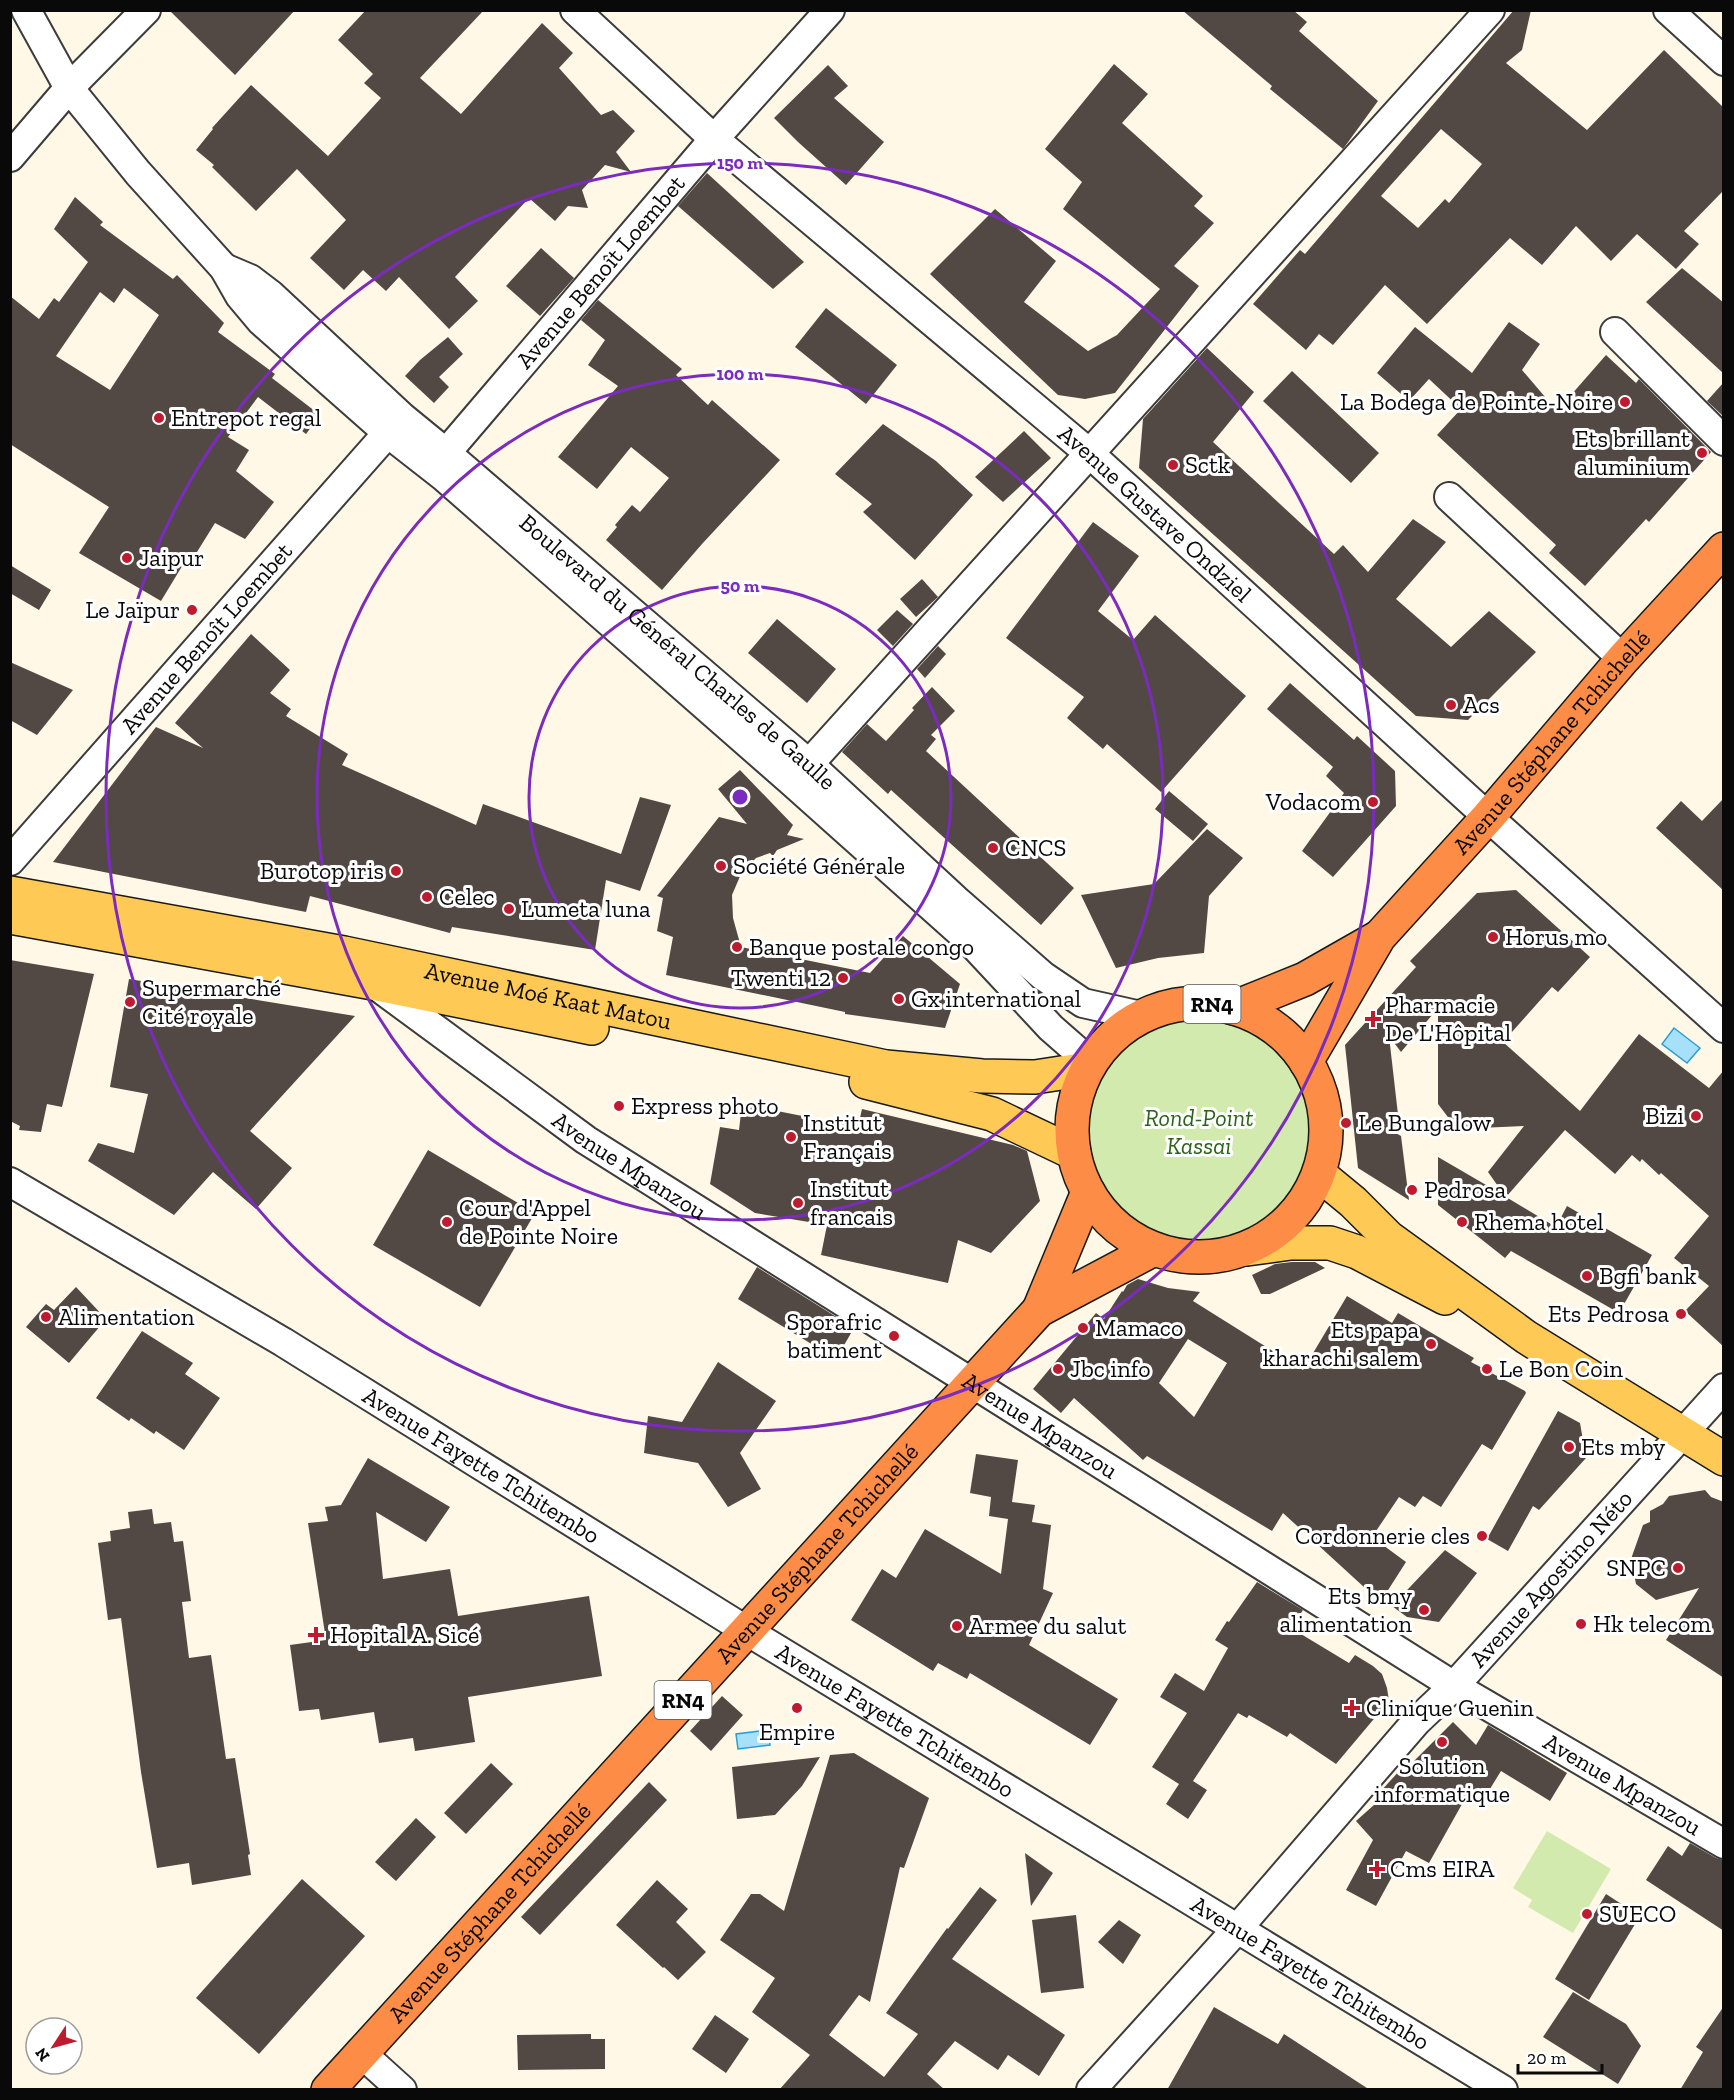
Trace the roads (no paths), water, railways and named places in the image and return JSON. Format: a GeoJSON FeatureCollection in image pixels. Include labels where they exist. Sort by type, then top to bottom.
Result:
{"type":"FeatureCollection","features":[{"type":"Feature","properties":{"kind":"highway","name":"Avenue Stéphane Tchichellé"},"geometry":{"type":"LineString","coordinates":[[1306,1062],[1379,937],[1488,817],[1623,659],[1724,549]]}},
{"type":"Feature","properties":{"kind":"highway","name":"Avenue Stéphane Tchichellé"},"geometry":{"type":"LineString","coordinates":[[1233,1008],[1305,979],[1379,937]]}},
{"type":"Feature","properties":{"kind":"highway","name":"RN4"},"geometry":{"type":"LineString","coordinates":[[1202,1003],[1233,1008],[1262,1020],[1287,1038],[1306,1062],[1319,1089],[1325,1117],[1325,1146],[1319,1174],[1303,1205],[1278,1231],[1247,1248],[1217,1257],[1185,1257],[1154,1249],[1128,1236],[1105,1216],[1088,1192],[1074,1153],[1073,1110],[1089,1066],[1112,1036],[1141,1017],[1171,1006],[1202,1003]]}},
{"type":"Feature","properties":{"kind":"highway","name":"Avenue Stéphane Tchichellé"},"geometry":{"type":"LineString","coordinates":[[1039,1310],[1088,1192]]}},
{"type":"Feature","properties":{"kind":"highway","name":"Avenue Stéphane Tchichellé"},"geometry":{"type":"LineString","coordinates":[[328,2090],[360,2052],[1039,1310],[1154,1249]]}},
{"type":"Feature","properties":{"kind":"main road","name":"Avenue Moé Kaat Matou"},"geometry":{"type":"LineString","coordinates":[[10,893],[344,953],[886,1067],[982,1076],[1035,1077],[1089,1066]]}},
{"type":"Feature","properties":{"kind":"main road","name":"Avenue Moé Kaat Matou"},"geometry":{"type":"LineString","coordinates":[[10,916],[373,983],[894,1088],[992,1114],[1074,1153]]}},
{"type":"Feature","properties":{"kind":"main road"},"geometry":{"type":"LineString","coordinates":[[1319,1174],[1353,1202],[1388,1237],[1526,1337],[1724,1459]]}},
{"type":"Feature","properties":{"kind":"main road"},"geometry":{"type":"LineString","coordinates":[[1247,1248],[1291,1243],[1330,1243],[1357,1252],[1410,1281],[1526,1337]]}},
{"type":"Feature","properties":{"kind":"street","name":"Boulevard du Général Charles de Gaulle"},"geometry":{"type":"LineString","coordinates":[[26,10],[69,88],[138,173],[224,268],[240,296],[261,321],[395,426],[444,477],[942,916],[1013,985],[1089,1066]]}},
{"type":"Feature","properties":{"kind":"street"},"geometry":{"type":"LineString","coordinates":[[10,157],[69,88],[146,10]]}},
{"type":"Feature","properties":{"kind":"street","name":"Avenue Gustave Ondziel"},"geometry":{"type":"LineString","coordinates":[[575,10],[714,139],[1089,453],[1488,817],[1724,1028]]}},
{"type":"Feature","properties":{"kind":"street","name":"Avenue Benoît Loembet"},"geometry":{"type":"LineString","coordinates":[[446,453],[714,139],[830,10]]}},
{"type":"Feature","properties":{"kind":"street"},"geometry":{"type":"LineString","coordinates":[[809,764],[1490,10]]}},
{"type":"Feature","properties":{"kind":"street"},"geometry":{"type":"LineString","coordinates":[[1668,10],[1724,61]]}},
{"type":"Feature","properties":{"kind":"street"},"geometry":{"type":"LineString","coordinates":[[1615,332],[1724,441]]}},
{"type":"Feature","properties":{"kind":"street","name":"Boulevard du Général Charles de Gaulle"},"geometry":{"type":"LineString","coordinates":[[395,426],[446,453],[809,764],[956,900],[1043,976],[1083,1003],[1141,1017]]}},
{"type":"Feature","properties":{"kind":"street","name":"Avenue Benoît Loembet"},"geometry":{"type":"LineString","coordinates":[[10,861],[395,426]]}},
{"type":"Feature","properties":{"kind":"street"},"geometry":{"type":"LineString","coordinates":[[1449,497],[1623,659]]}},
{"type":"Feature","properties":{"kind":"street","name":"Avenue Mpanzou"},"geometry":{"type":"LineString","coordinates":[[373,983],[586,1140],[1454,1686],[1724,1844]]}},
{"type":"Feature","properties":{"kind":"street","name":"Avenue Fayette Tchitembo"},"geometry":{"type":"LineString","coordinates":[[10,1182],[283,1342],[747,1630],[1503,2090]]}},
{"type":"Feature","properties":{"kind":"street","name":"Avenue Agostino Néto"},"geometry":{"type":"LineString","coordinates":[[1091,2090],[1238,1928],[1416,1722],[1454,1686],[1724,1388]]}},
{"type":"Feature","properties":{"kind":"street"},"geometry":{"type":"LineString","coordinates":[[360,2052],[402,2090]]}},
{"type":"Feature","properties":{"kind":"water"},"geometry":{"type":"Polygon","coordinates":[[[1674,1028],[1700,1048],[1687,1063],[1662,1044],[1674,1028]]]}},
{"type":"Feature","properties":{"kind":"water"},"geometry":{"type":"Polygon","coordinates":[[[768,1730],[770,1745],[738,1749],[736,1734],[768,1730]]]}},
{"type":"Feature","properties":{"kind":"place","name":"La Bodega de Pointe-Noire"},"geometry":{"type":"Point","coordinates":[1625,402]}},
{"type":"Feature","properties":{"kind":"place","name":"Entrepot regal"},"geometry":{"type":"Point","coordinates":[159,418]}},
{"type":"Feature","properties":{"kind":"place","name":"Ets brillant aluminium"},"geometry":{"type":"Point","coordinates":[1702,453]}},
{"type":"Feature","properties":{"kind":"place","name":"Sctk"},"geometry":{"type":"Point","coordinates":[1173,465]}},
{"type":"Feature","properties":{"kind":"place","name":"Jaipur"},"geometry":{"type":"Point","coordinates":[127,558]}},
{"type":"Feature","properties":{"kind":"place","name":"Le Jaïpur"},"geometry":{"type":"Point","coordinates":[192,610]}},
{"type":"Feature","properties":{"kind":"place","name":"Acs"},"geometry":{"type":"Point","coordinates":[1451,705]}},
{"type":"Feature","properties":{"kind":"place","name":"Vodacom"},"geometry":{"type":"Point","coordinates":[1373,802]}},
{"type":"Feature","properties":{"kind":"place","name":"CNCS"},"geometry":{"type":"Point","coordinates":[993,848]}},
{"type":"Feature","properties":{"kind":"place","name":"Société Générale"},"geometry":{"type":"Point","coordinates":[721,866]}},
{"type":"Feature","properties":{"kind":"place","name":"Burotop iris"},"geometry":{"type":"Point","coordinates":[396,871]}},
{"type":"Feature","properties":{"kind":"place","name":"Celec"},"geometry":{"type":"Point","coordinates":[427,897]}},
{"type":"Feature","properties":{"kind":"place","name":"Lumeta luna"},"geometry":{"type":"Point","coordinates":[509,909]}},
{"type":"Feature","properties":{"kind":"place","name":"Horus mo"},"geometry":{"type":"Point","coordinates":[1493,937]}},
{"type":"Feature","properties":{"kind":"place","name":"Banque postale congo"},"geometry":{"type":"Point","coordinates":[737,947]}},
{"type":"Feature","properties":{"kind":"place","name":"Twenti 12"},"geometry":{"type":"Point","coordinates":[843,978]}},
{"type":"Feature","properties":{"kind":"place","name":"Gx international"},"geometry":{"type":"Point","coordinates":[899,999]}},
{"type":"Feature","properties":{"kind":"place","name":"Supermarché Cité royale"},"geometry":{"type":"Point","coordinates":[130,1002]}},
{"type":"Feature","properties":{"kind":"place","name":"Pharmacie De L'Hôpital"},"geometry":{"type":"Point","coordinates":[1373,1019]}},
{"type":"Feature","properties":{"kind":"place","name":"Express photo"},"geometry":{"type":"Point","coordinates":[619,1106]}},
{"type":"Feature","properties":{"kind":"place","name":"Bizi"},"geometry":{"type":"Point","coordinates":[1696,1116]}},
{"type":"Feature","properties":{"kind":"place","name":"Le Bungalow"},"geometry":{"type":"Point","coordinates":[1346,1123]}},
{"type":"Feature","properties":{"kind":"place","name":"Institut Français"},"geometry":{"type":"Point","coordinates":[791,1137]}},
{"type":"Feature","properties":{"kind":"place","name":"Pedrosa"},"geometry":{"type":"Point","coordinates":[1412,1190]}},
{"type":"Feature","properties":{"kind":"place","name":"Institut francais"},"geometry":{"type":"Point","coordinates":[798,1203]}},
{"type":"Feature","properties":{"kind":"place","name":"Cour d'Appel de Pointe Noire"},"geometry":{"type":"Point","coordinates":[447,1222]}},
{"type":"Feature","properties":{"kind":"place","name":"Rhema hotel"},"geometry":{"type":"Point","coordinates":[1462,1222]}},
{"type":"Feature","properties":{"kind":"place","name":"Bgfi bank"},"geometry":{"type":"Point","coordinates":[1587,1276]}},
{"type":"Feature","properties":{"kind":"place","name":"Ets Pedrosa"},"geometry":{"type":"Point","coordinates":[1681,1314]}},
{"type":"Feature","properties":{"kind":"place","name":"Alimentation"},"geometry":{"type":"Point","coordinates":[46,1317]}},
{"type":"Feature","properties":{"kind":"place","name":"Mamaco"},"geometry":{"type":"Point","coordinates":[1083,1328]}},
{"type":"Feature","properties":{"kind":"place","name":"Sporafric batiment"},"geometry":{"type":"Point","coordinates":[894,1336]}},
{"type":"Feature","properties":{"kind":"place","name":"Ets papa kharachi salem"},"geometry":{"type":"Point","coordinates":[1431,1344]}},
{"type":"Feature","properties":{"kind":"place","name":"Jbc info"},"geometry":{"type":"Point","coordinates":[1058,1369]}},
{"type":"Feature","properties":{"kind":"place","name":"Le Bon Coin"},"geometry":{"type":"Point","coordinates":[1487,1369]}},
{"type":"Feature","properties":{"kind":"place","name":"Ets mby"},"geometry":{"type":"Point","coordinates":[1569,1447]}},
{"type":"Feature","properties":{"kind":"place","name":"Cordonnerie cles"},"geometry":{"type":"Point","coordinates":[1482,1536]}},
{"type":"Feature","properties":{"kind":"place","name":"SNPC"},"geometry":{"type":"Point","coordinates":[1678,1568]}},
{"type":"Feature","properties":{"kind":"place","name":"Ets bmy alimentation"},"geometry":{"type":"Point","coordinates":[1424,1610]}},
{"type":"Feature","properties":{"kind":"place","name":"Hk telecom"},"geometry":{"type":"Point","coordinates":[1581,1624]}},
{"type":"Feature","properties":{"kind":"place","name":"Armee du salut"},"geometry":{"type":"Point","coordinates":[957,1626]}},
{"type":"Feature","properties":{"kind":"place","name":"Hopital A. Sicé"},"geometry":{"type":"Point","coordinates":[316,1635]}},
{"type":"Feature","properties":{"kind":"place","name":"Empire"},"geometry":{"type":"Point","coordinates":[797,1708]}},
{"type":"Feature","properties":{"kind":"place","name":"Clinique Guenin"},"geometry":{"type":"Point","coordinates":[1352,1708]}},
{"type":"Feature","properties":{"kind":"place","name":"Solution informatique"},"geometry":{"type":"Point","coordinates":[1442,1742]}},
{"type":"Feature","properties":{"kind":"place","name":"Cms EIRA"},"geometry":{"type":"Point","coordinates":[1377,1869]}},
{"type":"Feature","properties":{"kind":"place","name":"SUECO"},"geometry":{"type":"Point","coordinates":[1587,1914]}},
{"type":"Feature","properties":{"kind":"park label","name":"Rond-Point Kassai"},"geometry":{"type":"Point","coordinates":[1199,1132]}}]}
